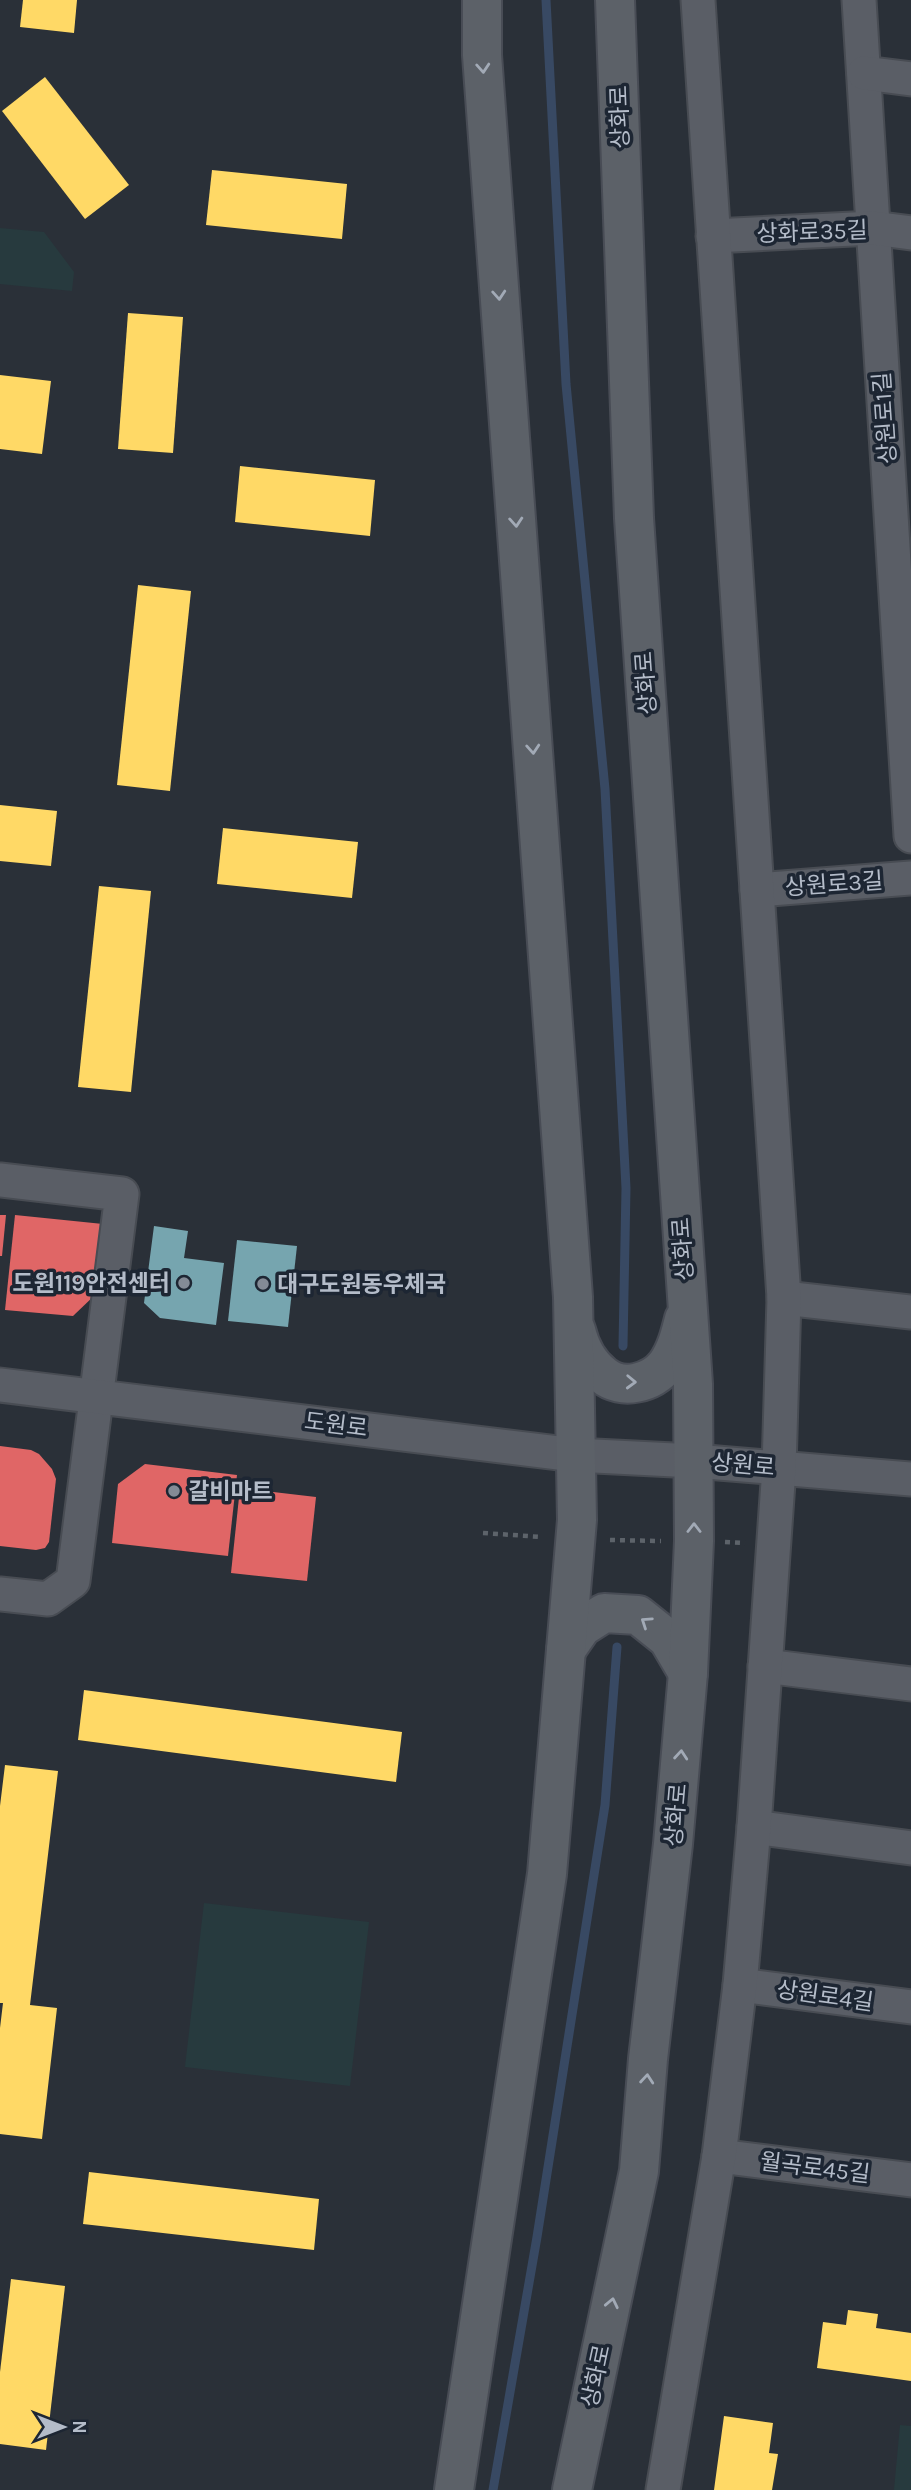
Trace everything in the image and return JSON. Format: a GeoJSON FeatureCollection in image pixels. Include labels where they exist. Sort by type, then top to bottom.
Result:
{"type":"FeatureCollection","features":[{"type":"Feature","properties":{"kind":"main road"},"geometry":{"type":"LineString","coordinates":[[454,2490],[547,1874],[576,1540],[573,1321],[482,55],[482,0]]}},
{"type":"Feature","properties":{"kind":"main road","name":"상화로"},"geometry":{"type":"LineString","coordinates":[[572,2490],[639,2171],[688,1673],[694,1541],[693,1384],[634,518],[615,0]]}},
{"type":"Feature","properties":{"kind":"main road"},"geometry":{"type":"LineString","coordinates":[[573,1321],[579,1343],[605,1377],[630,1384],[644,1382],[665,1367],[676,1348],[687,1308]]}},
{"type":"Feature","properties":{"kind":"main road"},"geometry":{"type":"LineString","coordinates":[[566,1650],[582,1627],[604,1613],[638,1615],[668,1639],[688,1673]]}},
{"type":"Feature","properties":{"kind":"street"},"geometry":{"type":"LineString","coordinates":[[663,2490],[719,2156],[740,1985],[779,1468],[783,1298],[698,0]]}},
{"type":"Feature","properties":{"kind":"street","name":"상원로1길"},"geometry":{"type":"LineString","coordinates":[[859,0],[873,228],[898,407],[911,836]]}},
{"type":"Feature","properties":{"kind":"street"},"geometry":{"type":"LineString","coordinates":[[864,73],[911,79]]}},
{"type":"Feature","properties":{"kind":"street","name":"상화로35길"},"geometry":{"type":"LineString","coordinates":[[713,236],[873,228],[911,233]]}},
{"type":"Feature","properties":{"kind":"street","name":"상원로3길"},"geometry":{"type":"LineString","coordinates":[[757,890],[911,878]]}},
{"type":"Feature","properties":{"kind":"street"},"geometry":{"type":"LineString","coordinates":[[0,1180],[122,1194],[73,1581],[48,1599],[0,1594]]}},
{"type":"Feature","properties":{"kind":"street"},"geometry":{"type":"LineString","coordinates":[[783,1298],[911,1312]]}},
{"type":"Feature","properties":{"kind":"street","name":"도원로"},"geometry":{"type":"LineString","coordinates":[[0,1385],[575,1455]]}},
{"type":"Feature","properties":{"kind":"street","name":"상원로"},"geometry":{"type":"LineString","coordinates":[[575,1455],[694,1461],[911,1479]]}},
{"type":"Feature","properties":{"kind":"street"},"geometry":{"type":"LineString","coordinates":[[765,1666],[911,1684]]}},
{"type":"Feature","properties":{"kind":"street"},"geometry":{"type":"LineString","coordinates":[[754,1827],[911,1848]]}},
{"type":"Feature","properties":{"kind":"street","name":"상원로4길"},"geometry":{"type":"LineString","coordinates":[[740,1985],[911,2007]]}},
{"type":"Feature","properties":{"kind":"street","name":"월곡로45길"},"geometry":{"type":"LineString","coordinates":[[719,2156],[911,2180]]}},
{"type":"Feature","properties":{"kind":"path"},"geometry":{"type":"LineString","coordinates":[[483,1533],[576,1540],[774,1544]]}},
{"type":"Feature","properties":{"kind":"green space"},"geometry":{"type":"Polygon","coordinates":[[[0,228],[44,232],[74,272],[72,291],[0,284],[0,228]]]}},
{"type":"Feature","properties":{"kind":"green space"},"geometry":{"type":"Polygon","coordinates":[[[204,1903],[369,1922],[350,2086],[185,2067],[204,1903]]]}},
{"type":"Feature","properties":{"kind":"green space"},"geometry":{"type":"Polygon","coordinates":[[[900,2425],[911,2426],[911,2490],[894,2490],[900,2425]]]}},
{"type":"Feature","properties":{"kind":"building: 주거"},"geometry":{"type":"Polygon","coordinates":[[[23,0],[77,0],[74,33],[20,27],[23,0]]]}},
{"type":"Feature","properties":{"kind":"building: 주거"},"geometry":{"type":"Polygon","coordinates":[[[45,77],[129,185],[85,219],[2,111],[45,77]]]}},
{"type":"Feature","properties":{"kind":"building: 주거"},"geometry":{"type":"Polygon","coordinates":[[[212,170],[347,184],[342,239],[206,225],[212,170]]]}},
{"type":"Feature","properties":{"kind":"building: 주거"},"geometry":{"type":"Polygon","coordinates":[[[128,313],[183,317],[173,453],[118,449],[128,313]]]}},
{"type":"Feature","properties":{"kind":"building: 주거"},"geometry":{"type":"Polygon","coordinates":[[[0,375],[51,381],[42,454],[0,449],[0,375]]]}},
{"type":"Feature","properties":{"kind":"building: 주거"},"geometry":{"type":"Polygon","coordinates":[[[240,466],[375,480],[370,536],[235,522],[240,466]]]}},
{"type":"Feature","properties":{"kind":"building: 주거"},"geometry":{"type":"Polygon","coordinates":[[[138,585],[191,591],[170,791],[117,785],[138,585]]]}},
{"type":"Feature","properties":{"kind":"building: 주거"},"geometry":{"type":"Polygon","coordinates":[[[0,805],[57,811],[51,866],[0,861],[0,805]]]}},
{"type":"Feature","properties":{"kind":"building: 주거"},"geometry":{"type":"Polygon","coordinates":[[[223,828],[358,842],[352,898],[217,884],[223,828]]]}},
{"type":"Feature","properties":{"kind":"building: 주거"},"geometry":{"type":"Polygon","coordinates":[[[99,886],[151,891],[131,1092],[78,1087],[99,886]]]}},
{"type":"Feature","properties":{"kind":"building: 주거"},"geometry":{"type":"Polygon","coordinates":[[[84,1690],[402,1732],[396,1782],[78,1740],[84,1690]]]}},
{"type":"Feature","properties":{"kind":"building: 주거"},"geometry":{"type":"Polygon","coordinates":[[[5,1765],[58,1771],[30,2005],[57,2008],[42,2139],[0,2134],[0,2028],[3,2003],[0,2003],[0,1806],[5,1765]]]}},
{"type":"Feature","properties":{"kind":"building: 주거"},"geometry":{"type":"Polygon","coordinates":[[[89,2172],[319,2199],[314,2250],[83,2224],[89,2172]]]}},
{"type":"Feature","properties":{"kind":"building: 주거"},"geometry":{"type":"Polygon","coordinates":[[[11,2279],[65,2286],[46,2450],[0,2444],[0,2372],[11,2279]]]}},
{"type":"Feature","properties":{"kind":"building: 주거"},"geometry":{"type":"Polygon","coordinates":[[[848,2310],[878,2314],[876,2328],[911,2333],[911,2381],[817,2368],[823,2322],[846,2325],[848,2310]]]}},
{"type":"Feature","properties":{"kind":"building: 주거"},"geometry":{"type":"Polygon","coordinates":[[[724,2416],[773,2423],[769,2453],[778,2454],[772,2490],[714,2490],[724,2416]]]}},
{"type":"Feature","properties":{"kind":"building: 상업"},"geometry":{"type":"Polygon","coordinates":[[[0,1215],[6,1215],[2,1256],[0,1256],[0,1215]]]}},
{"type":"Feature","properties":{"kind":"building: 상업"},"geometry":{"type":"Polygon","coordinates":[[[15,1215],[103,1224],[96,1294],[73,1316],[5,1310],[15,1215]]]}},
{"type":"Feature","properties":{"kind":"building: 상업"},"geometry":{"type":"Polygon","coordinates":[[[0,1446],[31,1450],[39,1454],[52,1469],[56,1479],[49,1542],[45,1548],[36,1550],[0,1546],[0,1446]]]}},
{"type":"Feature","properties":{"kind":"building: 상업"},"geometry":{"type":"Polygon","coordinates":[[[145,1464],[237,1475],[228,1556],[112,1543],[118,1484],[145,1464]]]}},
{"type":"Feature","properties":{"kind":"building: 상업"},"geometry":{"type":"Polygon","coordinates":[[[240,1488],[316,1497],[307,1581],[231,1573],[240,1488]]]}},
{"type":"Feature","properties":{"kind":"building: 공공","name":"도원119안전센터"},"geometry":{"type":"Polygon","coordinates":[[[154,1226],[188,1231],[184,1258],[224,1263],[216,1325],[160,1318],[144,1303],[154,1226]]]}},
{"type":"Feature","properties":{"kind":"building: 공공","name":"대구도원동우체국"},"geometry":{"type":"Polygon","coordinates":[[[237,1240],[297,1246],[288,1327],[228,1321],[237,1240]]]}},
{"type":"Feature","properties":{"kind":"waterway"},"geometry":{"type":"LineString","coordinates":[[546,0],[566,384],[605,789],[626,1188],[623,1346]]}},
{"type":"Feature","properties":{"kind":"waterway"},"geometry":{"type":"LineString","coordinates":[[493,2490],[537,2237],[605,1805],[617,1647]]}},
{"type":"Feature","properties":{"kind":"place","name":"도원119안전센터"},"geometry":{"type":"Point","coordinates":[184,1283]}},
{"type":"Feature","properties":{"kind":"place","name":"대구도원동우체국"},"geometry":{"type":"Point","coordinates":[263,1284]}},
{"type":"Feature","properties":{"kind":"place","name":"갈비마트"},"geometry":{"type":"Point","coordinates":[174,1491]}}]}
